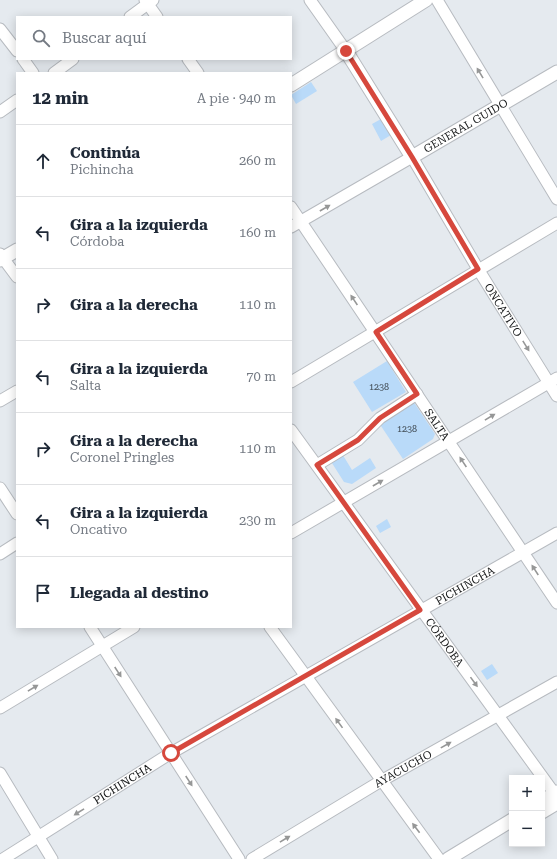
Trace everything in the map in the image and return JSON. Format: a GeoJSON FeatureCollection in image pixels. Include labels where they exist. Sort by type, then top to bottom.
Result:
{"type":"FeatureCollection","features":[{"type":"Feature","properties":{"kind":"main road"},"geometry":{"type":"LineString","coordinates":[[292,84],[426,0]]}},
{"type":"Feature","properties":{"kind":"main road","name":"ONCATIVO"},"geometry":{"type":"LineString","coordinates":[[346,51],[412,157]]}},
{"type":"Feature","properties":{"kind":"main road","name":"GENERAL GUIDO"},"geometry":{"type":"LineString","coordinates":[[412,157],[500,107],[557,72]]}},
{"type":"Feature","properties":{"kind":"main road"},"geometry":{"type":"LineString","coordinates":[[1,257],[16,250]]}},
{"type":"Feature","properties":{"kind":"main road"},"geometry":{"type":"LineString","coordinates":[[545,801],[556,796]]}},
{"type":"Feature","properties":{"kind":"main road"},"geometry":{"type":"LineString","coordinates":[[543,811],[556,796]]}},
{"type":"Feature","properties":{"kind":"main road"},"geometry":{"type":"LineString","coordinates":[[448,859],[509,822]]}},
{"type":"Feature","properties":{"kind":"main road"},"geometry":{"type":"LineString","coordinates":[[464,859],[509,832]]}},
{"type":"Feature","properties":{"kind":"street","name":"ONCATIVO"},"geometry":{"type":"LineString","coordinates":[[310,0],[346,51]]}},
{"type":"Feature","properties":{"kind":"street"},"geometry":{"type":"LineString","coordinates":[[437,0],[500,107],[557,199]]}},
{"type":"Feature","properties":{"kind":"street"},"geometry":{"type":"LineString","coordinates":[[131,16],[149,1],[156,16]]}},
{"type":"Feature","properties":{"kind":"street"},"geometry":{"type":"LineString","coordinates":[[0,29],[16,50]]}},
{"type":"Feature","properties":{"kind":"street"},"geometry":{"type":"LineString","coordinates":[[24,60],[32,72]]}},
{"type":"Feature","properties":{"kind":"street"},"geometry":{"type":"LineString","coordinates":[[55,72],[72,60]]}},
{"type":"Feature","properties":{"kind":"street"},"geometry":{"type":"LineString","coordinates":[[189,60],[197,72]]}},
{"type":"Feature","properties":{"kind":"street"},"geometry":{"type":"LineString","coordinates":[[0,112],[16,101]]}},
{"type":"Feature","properties":{"kind":"street","name":"ONCATIVO"},"geometry":{"type":"LineString","coordinates":[[412,157],[478,269],[553,380],[557,396]]}},
{"type":"Feature","properties":{"kind":"street","name":"GENERAL GUIDO"},"geometry":{"type":"LineString","coordinates":[[296,224],[412,157]]}},
{"type":"Feature","properties":{"kind":"street","name":"SALTA"},"geometry":{"type":"LineString","coordinates":[[292,210],[296,224],[376,332],[557,603]]}},
{"type":"Feature","properties":{"kind":"street"},"geometry":{"type":"LineString","coordinates":[[292,381],[557,223]]}},
{"type":"Feature","properties":{"kind":"street"},"geometry":{"type":"LineString","coordinates":[[1,257],[16,277]]}},
{"type":"Feature","properties":{"kind":"street"},"geometry":{"type":"LineString","coordinates":[[292,532],[553,380]]}},
{"type":"Feature","properties":{"kind":"street"},"geometry":{"type":"LineString","coordinates":[[0,401],[16,392]]}},
{"type":"Feature","properties":{"kind":"street"},"geometry":{"type":"LineString","coordinates":[[317,465],[358,440],[380,418],[417,394]]}},
{"type":"Feature","properties":{"kind":"street","name":"CÓRDOBA"},"geometry":{"type":"LineString","coordinates":[[292,431],[556,796]]}},
{"type":"Feature","properties":{"kind":"street"},"geometry":{"type":"LineString","coordinates":[[0,488],[16,512]]}},
{"type":"Feature","properties":{"kind":"street","name":"PICHINCHA"},"geometry":{"type":"LineString","coordinates":[[3,859],[171,753],[420,610],[557,534]]}},
{"type":"Feature","properties":{"kind":"street"},"geometry":{"type":"LineString","coordinates":[[0,554],[16,544]]}},
{"type":"Feature","properties":{"kind":"street"},"geometry":{"type":"LineString","coordinates":[[91,628],[239,859]]}},
{"type":"Feature","properties":{"kind":"street"},"geometry":{"type":"LineString","coordinates":[[0,708],[132,628]]}},
{"type":"Feature","properties":{"kind":"street"},"geometry":{"type":"LineString","coordinates":[[271,628],[304,676],[439,859]]}},
{"type":"Feature","properties":{"kind":"street","name":"AYACUCHO"},"geometry":{"type":"LineString","coordinates":[[252,859],[381,781],[557,682]]}},
{"type":"Feature","properties":{"kind":"street"},"geometry":{"type":"LineString","coordinates":[[0,773],[52,859]]}},
{"type":"Feature","properties":{"kind":"building"},"geometry":{"type":"Polygon","coordinates":[[[311,82],[317,91],[296,104],[292,94],[311,82]]]}},
{"type":"Feature","properties":{"kind":"building"},"geometry":{"type":"Polygon","coordinates":[[[381,119],[391,135],[381,141],[372,124],[381,119]]]}},
{"type":"Feature","properties":{"kind":"building"},"geometry":{"type":"Polygon","coordinates":[[[387,361],[406,392],[372,412],[353,382],[387,361]]]}},
{"type":"Feature","properties":{"kind":"building"},"geometry":{"type":"Polygon","coordinates":[[[413,401],[435,434],[433,439],[403,459],[379,423],[413,401]]]}},
{"type":"Feature","properties":{"kind":"building"},"geometry":{"type":"Polygon","coordinates":[[[341,452],[352,470],[370,458],[376,468],[352,484],[344,482],[330,460],[341,452]]]}},
{"type":"Feature","properties":{"kind":"building"},"geometry":{"type":"Polygon","coordinates":[[[387,519],[391,527],[380,533],[376,526],[387,519]]]}},
{"type":"Feature","properties":{"kind":"building"},"geometry":{"type":"Polygon","coordinates":[[[492,664],[498,673],[487,680],[481,671],[492,664]]]}},
{"type":"Feature","properties":{"kind":"route"},"geometry":{"type":"LineString","coordinates":[[171,753],[420,610],[317,465],[358,440],[380,418],[417,394],[376,332],[478,269],[412,157],[346,51]]}}]}
